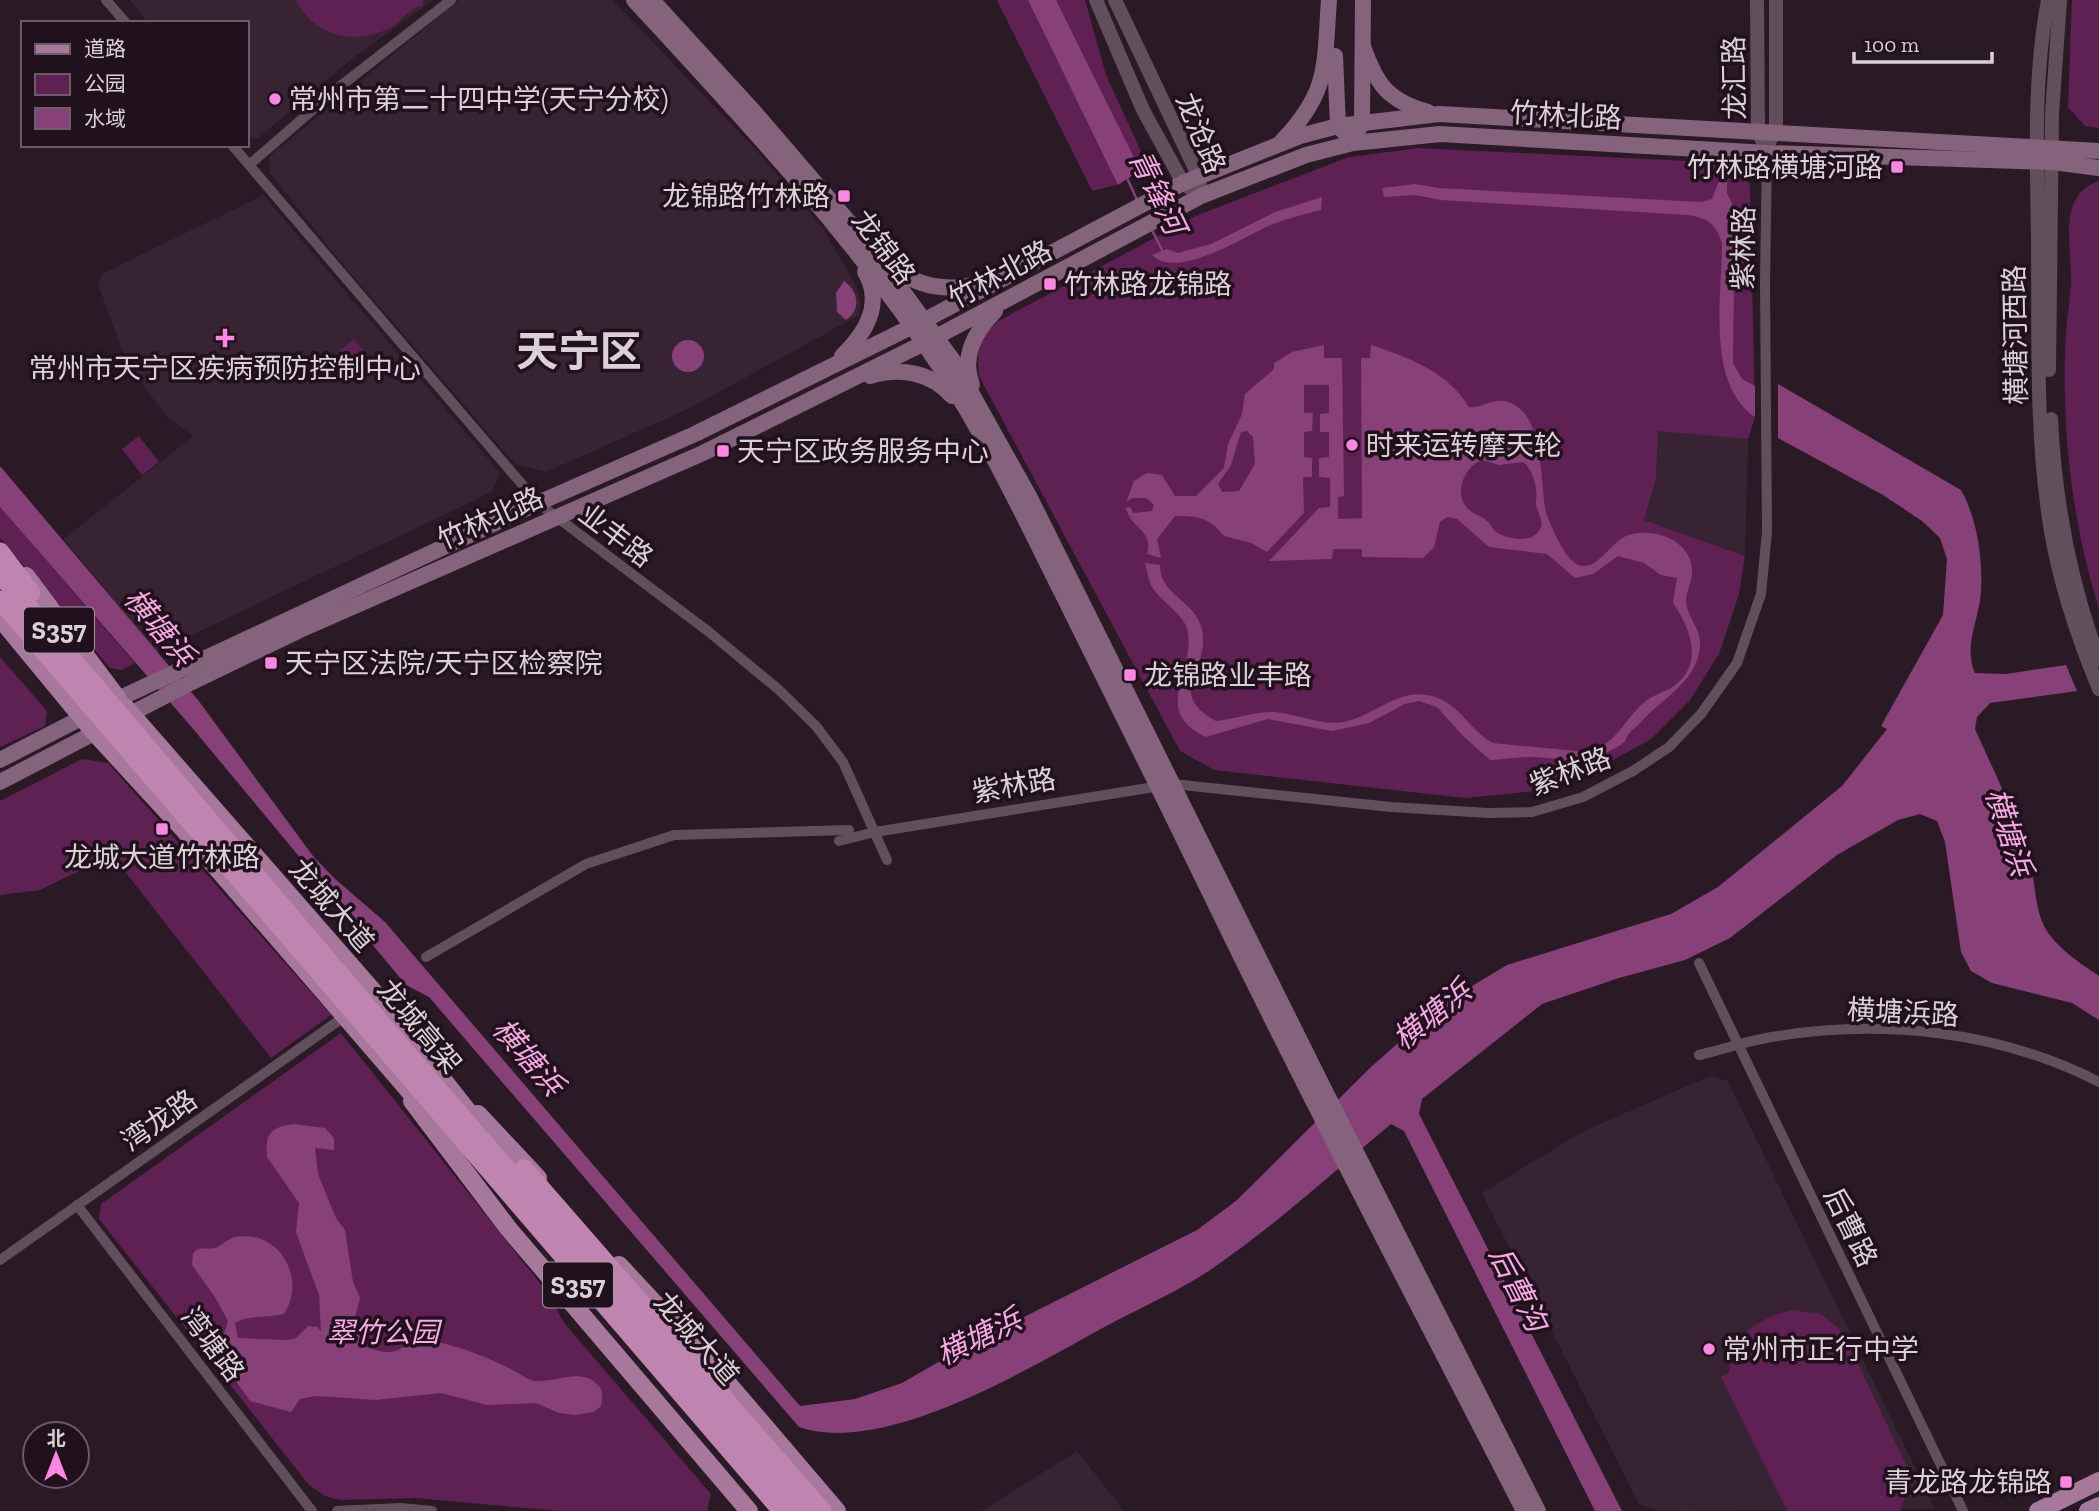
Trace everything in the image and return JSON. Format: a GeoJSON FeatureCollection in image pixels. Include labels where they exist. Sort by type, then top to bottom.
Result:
{"type":"FeatureCollection","features":[{"type":"Feature","properties":{"kind":"highway"},"geometry":{"type":"LineString","coordinates":[[0,552],[99,689]]}},
{"type":"Feature","properties":{"kind":"highway","name":"龙城高架"},"geometry":{"type":"LineString","coordinates":[[0,574],[99,689],[392,1056],[802,1511]]}},
{"type":"Feature","properties":{"kind":"highway","name":"龙城高架"},"geometry":{"type":"LineString","coordinates":[[0,600],[782,1511]]}},
{"type":"Feature","properties":{"kind":"highway"},"geometry":{"type":"LineString","coordinates":[[0,619],[72,683]]}},
{"type":"Feature","properties":{"kind":"highway"},"geometry":{"type":"LineString","coordinates":[[392,1056],[533,1241],[767,1511]]}},
{"type":"Feature","properties":{"kind":"highway"},"geometry":{"type":"LineString","coordinates":[[392,1056],[509,1153],[822,1511]]}},
{"type":"Feature","properties":{"kind":"main road","name":"龙锦路"},"geometry":{"type":"LineString","coordinates":[[634,0],[747,123],[918,324]]}},
{"type":"Feature","properties":{"kind":"main road","name":"龙锦路"},"geometry":{"type":"LineString","coordinates":[[652,0],[756,114],[872,249],[1030,498],[1166,785]]}},
{"type":"Feature","properties":{"kind":"main road"},"geometry":{"type":"LineString","coordinates":[[1279,145],[1305,117],[1319,92],[1324,73],[1329,0]]}},
{"type":"Feature","properties":{"kind":"main road"},"geometry":{"type":"LineString","coordinates":[[1335,0],[1338,126],[1353,143],[1362,121],[1363,0]]}},
{"type":"Feature","properties":{"kind":"main road"},"geometry":{"type":"LineString","coordinates":[[1363,46],[1381,88],[1402,103],[1426,112],[1486,117]]}},
{"type":"Feature","properties":{"kind":"main road","name":"竹林北路"},"geometry":{"type":"LineString","coordinates":[[0,760],[89,726],[131,714],[155,692],[184,677],[538,503],[695,434],[825,370],[918,324],[1183,183],[1279,145],[1338,126],[1362,121],[1439,114],[1776,131],[2053,156],[2099,151]]}},
{"type":"Feature","properties":{"kind":"main road","name":"竹林北路"},"geometry":{"type":"LineString","coordinates":[[184,677],[300,631],[703,453],[930,341],[1201,196],[1306,155],[1353,143],[1440,134],[1767,153],[2036,155]]}},
{"type":"Feature","properties":{"kind":"main road","name":"竹林北路"},"geometry":{"type":"LineString","coordinates":[[2053,156],[2099,167]]}},
{"type":"Feature","properties":{"kind":"main road"},"geometry":{"type":"LineString","coordinates":[[825,370],[859,341],[870,320],[873,299],[870,279],[849,242]]}},
{"type":"Feature","properties":{"kind":"main road"},"geometry":{"type":"LineString","coordinates":[[872,249],[910,280],[939,289],[974,286],[1022,268]]}},
{"type":"Feature","properties":{"kind":"main road"},"geometry":{"type":"LineString","coordinates":[[977,417],[968,374],[968,353],[978,330],[1009,299]]}},
{"type":"Feature","properties":{"kind":"main road"},"geometry":{"type":"LineString","coordinates":[[835,388],[882,373],[909,372],[930,377],[977,417]]}},
{"type":"Feature","properties":{"kind":"main road"},"geometry":{"type":"LineString","coordinates":[[0,543],[118,699]]}},
{"type":"Feature","properties":{"kind":"main road","name":"龙城大道"},"geometry":{"type":"LineString","coordinates":[[0,561],[373,991],[445,1079],[502,1156],[811,1511]]}},
{"type":"Feature","properties":{"kind":"main road","name":"龙城大道"},"geometry":{"type":"LineString","coordinates":[[0,619],[89,726],[344,1017],[392,1056],[776,1511]]}},
{"type":"Feature","properties":{"kind":"main road"},"geometry":{"type":"LineString","coordinates":[[0,635],[89,726]]}},
{"type":"Feature","properties":{"kind":"main road","name":"竹林北路"},"geometry":{"type":"LineString","coordinates":[[0,782],[89,726],[118,699],[155,692]]}},
{"type":"Feature","properties":{"kind":"main road"},"geometry":{"type":"LineString","coordinates":[[1166,785],[1324,1089],[1360,1177],[1524,1511]]}},
{"type":"Feature","properties":{"kind":"main road"},"geometry":{"type":"LineString","coordinates":[[1166,785],[1309,1098],[1360,1177],[1538,1511]]}},
{"type":"Feature","properties":{"kind":"main road"},"geometry":{"type":"LineString","coordinates":[[392,1056],[508,1228],[749,1511]]}},
{"type":"Feature","properties":{"kind":"main road"},"geometry":{"type":"LineString","coordinates":[[445,1079],[714,1367],[837,1511]]}},
{"type":"Feature","properties":{"kind":"main road"},"geometry":{"type":"LineString","coordinates":[[2038,1511],[2099,1481]]}},
{"type":"Feature","properties":{"kind":"main road"},"geometry":{"type":"LineString","coordinates":[[2088,1511],[2099,1506]]}},
{"type":"Feature","properties":{"kind":"street"},"geometry":{"type":"LineString","coordinates":[[106,0],[123,21]]}},
{"type":"Feature","properties":{"kind":"street"},"geometry":{"type":"LineString","coordinates":[[249,165],[338,88],[450,0]]}},
{"type":"Feature","properties":{"kind":"street","name":"龙沧路"},"geometry":{"type":"LineString","coordinates":[[1096,0],[1143,110],[1183,183],[1201,196]]}},
{"type":"Feature","properties":{"kind":"street","name":"龙沧路"},"geometry":{"type":"LineString","coordinates":[[1115,0],[1199,177],[1201,196]]}},
{"type":"Feature","properties":{"kind":"street","name":"龙汇路"},"geometry":{"type":"LineString","coordinates":[[1757,0],[1758,130],[1767,153]]}},
{"type":"Feature","properties":{"kind":"street","name":"龙汇路"},"geometry":{"type":"LineString","coordinates":[[1776,0],[1776,131]]}},
{"type":"Feature","properties":{"kind":"street","name":"横塘河西路"},"geometry":{"type":"LineString","coordinates":[[2048,0],[2042,28],[2036,155],[2043,462],[2051,531],[2070,608],[2094,662]]}},
{"type":"Feature","properties":{"kind":"street","name":"横塘河西路"},"geometry":{"type":"LineString","coordinates":[[2060,0],[2053,87],[2049,355],[2053,462],[2068,555],[2094,662]]}},
{"type":"Feature","properties":{"kind":"street","name":"紫林路"},"geometry":{"type":"LineString","coordinates":[[839,841],[875,832],[1166,785],[1391,807],[1488,813],[1532,812],[1583,797],[1633,771],[1668,747],[1701,714],[1737,663],[1761,594],[1766,554],[1767,153],[1776,131]]}},
{"type":"Feature","properties":{"kind":"street","name":"业丰路"},"geometry":{"type":"LineString","coordinates":[[234,147],[538,503],[709,632],[778,688],[816,726],[843,762],[887,860]]}},
{"type":"Feature","properties":{"kind":"street"},"geometry":{"type":"LineString","coordinates":[[2094,662],[2099,689]]}},
{"type":"Feature","properties":{"kind":"street"},"geometry":{"type":"LineString","coordinates":[[426,957],[586,864],[674,835],[849,830]]}},
{"type":"Feature","properties":{"kind":"street","name":"后曹路"},"geometry":{"type":"LineString","coordinates":[[1699,963],[1963,1511]]}},
{"type":"Feature","properties":{"kind":"street","name":"湾龙路"},"geometry":{"type":"LineString","coordinates":[[0,1260],[344,1017]]}},
{"type":"Feature","properties":{"kind":"street","name":"横塘浜路"},"geometry":{"type":"LineString","coordinates":[[1699,1055],[1764,1038],[1879,1028],[1937,1032],[2028,1051],[2099,1082]]}},
{"type":"Feature","properties":{"kind":"street","name":"湾塘路"},"geometry":{"type":"LineString","coordinates":[[78,1205],[312,1511]]}},
{"type":"Feature","properties":{"kind":"street"},"geometry":{"type":"LineString","coordinates":[[337,1511],[401,1508],[432,1511]]}},
{"type":"Feature","properties":{"kind":"shaded area","name":"常州市第二十四中学(天宁分校)"},"geometry":{"type":"Polygon","coordinates":[[[130,0],[433,0],[349,61],[258,138],[248,138],[248,21],[146,21],[130,0]]]}},
{"type":"Feature","properties":{"kind":"shaded area"},"geometry":{"type":"Polygon","coordinates":[[[459,0],[612,0],[756,150],[822,227],[857,288],[861,302],[859,315],[690,408],[546,472],[515,464],[335,255],[269,172],[270,156],[459,0]]]}},
{"type":"Feature","properties":{"kind":"shaded area"},"geometry":{"type":"Polygon","coordinates":[[[263,195],[500,473],[492,492],[156,652],[64,539],[193,436],[166,416],[126,361],[98,284],[102,274],[263,195]]]}},
{"type":"Feature","properties":{"kind":"shaded area"},"geometry":{"type":"Polygon","coordinates":[[[1658,430],[1748,439],[1745,556],[1644,520],[1656,479],[1658,430]]]}},
{"type":"Feature","properties":{"kind":"shaded area","name":"常州市正行中学"},"geometry":{"type":"Polygon","coordinates":[[[1710,1076],[1728,1081],[1935,1509],[1658,1511],[1639,1504],[1482,1193],[1582,1132],[1710,1076]]]}},
{"type":"Feature","properties":{"kind":"shaded area"},"geometry":{"type":"Polygon","coordinates":[[[1077,1451],[1124,1511],[982,1511],[1077,1451]]]}},
{"type":"Feature","properties":{"kind":"green space"},"geometry":{"type":"Polygon","coordinates":[[[296,0],[423,0],[423,6],[414,9],[393,26],[365,36],[351,37],[338,35],[314,23],[296,0]]]}},
{"type":"Feature","properties":{"kind":"green space"},"geometry":{"type":"Polygon","coordinates":[[[997,0],[1085,0],[1106,75],[1144,158],[1141,166],[1130,177],[1092,191],[997,0]]]}},
{"type":"Feature","properties":{"kind":"green space"},"geometry":{"type":"Polygon","coordinates":[[[2072,0],[2099,0],[2099,128],[2085,126],[2068,107],[2072,0]]]}},
{"type":"Feature","properties":{"kind":"green space"},"geometry":{"type":"Polygon","coordinates":[[[1419,148],[1728,163],[1750,184],[1755,417],[1748,439],[1658,431],[1656,479],[1644,520],[1745,556],[1739,594],[1719,654],[1690,700],[1650,740],[1599,767],[1535,791],[1465,798],[1214,770],[1180,751],[979,376],[980,346],[986,334],[998,321],[1198,215],[1349,157],[1419,148]]]}},
{"type":"Feature","properties":{"kind":"green space"},"geometry":{"type":"Polygon","coordinates":[[[2099,181],[2099,609],[2076,515],[2068,451],[2065,387],[2071,285],[2071,211],[2085,188],[2099,181]]]}},
{"type":"Feature","properties":{"kind":"green space"},"geometry":{"type":"Polygon","coordinates":[[[354,339],[366,354],[338,377],[326,363],[354,339]]]}},
{"type":"Feature","properties":{"kind":"green space"},"geometry":{"type":"Polygon","coordinates":[[[139,436],[159,462],[142,475],[122,449],[139,436]]]}},
{"type":"Feature","properties":{"kind":"green space"},"geometry":{"type":"Polygon","coordinates":[[[0,507],[135,663],[122,670],[110,668],[0,538],[0,507]]]}},
{"type":"Feature","properties":{"kind":"green space"},"geometry":{"type":"Polygon","coordinates":[[[0,657],[47,711],[45,726],[0,747],[0,657]]]}},
{"type":"Feature","properties":{"kind":"green space"},"geometry":{"type":"Polygon","coordinates":[[[82,759],[108,763],[331,1015],[271,1058],[112,855],[40,890],[0,895],[0,801],[82,759]]]}},
{"type":"Feature","properties":{"kind":"green space","name":"翠竹公园"},"geometry":{"type":"Polygon","coordinates":[[[341,1033],[543,1287],[565,1324],[711,1494],[707,1511],[559,1511],[415,1498],[340,1500],[325,1496],[309,1485],[99,1219],[101,1204],[341,1033]]]}},
{"type":"Feature","properties":{"kind":"green space"},"geometry":{"type":"Polygon","coordinates":[[[1793,1310],[1821,1314],[1843,1332],[1908,1469],[1911,1482],[1900,1511],[1787,1511],[1721,1377],[1729,1373],[1735,1348],[1749,1330],[1780,1313],[1793,1310]]]}},
{"type":"Feature","properties":{"kind":"water"},"geometry":{"type":"Polygon","coordinates":[[[1028,0],[1056,0],[1140,170],[1118,185],[1028,0]]]}},
{"type":"Feature","properties":{"kind":"water"},"geometry":{"type":"Polygon","coordinates":[[[1719,181],[1727,181],[1727,193],[1735,210],[1733,363],[1742,379],[1755,386],[1755,417],[1740,402],[1729,384],[1723,362],[1720,338],[1722,243],[1714,226],[1706,220],[1688,215],[1441,200],[1415,195],[1384,197],[1382,188],[1415,184],[1439,188],[1701,202],[1712,199],[1719,181]]]}},
{"type":"Feature","properties":{"kind":"water"},"geometry":{"type":"Polygon","coordinates":[[[1322,197],[1321,210],[1273,224],[1195,260],[1164,262],[1152,255],[1167,249],[1178,253],[1211,244],[1275,212],[1322,197]]]}},
{"type":"Feature","properties":{"kind":"water"},"geometry":{"type":"Polygon","coordinates":[[[844,281],[856,300],[854,311],[846,320],[837,312],[836,293],[844,281]]]}},
{"type":"Feature","properties":{"kind":"water"},"geometry":{"type":"Polygon","coordinates":[[[688,340],[699,345],[704,356],[699,367],[688,372],[677,367],[672,356],[677,345],[688,340]]]}},
{"type":"Feature","properties":{"kind":"water"},"geometry":{"type":"Polygon","coordinates":[[[1324,345],[1324,358],[1342,358],[1344,496],[1338,497],[1338,519],[1362,518],[1361,358],[1370,358],[1371,345],[1413,361],[1439,375],[1469,407],[1504,401],[1518,407],[1534,431],[1547,516],[1561,546],[1575,563],[1583,566],[1591,564],[1619,540],[1636,533],[1658,534],[1685,550],[1692,569],[1686,600],[1700,639],[1698,658],[1686,679],[1628,735],[1625,742],[1588,759],[1529,757],[1490,760],[1463,736],[1437,707],[1419,701],[1405,704],[1369,723],[1332,731],[1268,719],[1206,737],[1190,727],[1181,716],[1178,704],[1186,663],[1188,632],[1182,619],[1151,585],[1145,563],[1160,565],[1165,584],[1197,617],[1203,641],[1191,689],[1193,700],[1200,710],[1216,721],[1275,712],[1318,721],[1344,722],[1400,698],[1423,694],[1452,706],[1493,743],[1587,752],[1610,740],[1639,707],[1675,685],[1690,666],[1692,655],[1689,633],[1673,603],[1677,578],[1661,575],[1644,563],[1618,556],[1593,574],[1575,578],[1547,554],[1489,547],[1457,519],[1447,517],[1440,522],[1434,547],[1423,558],[1362,557],[1362,549],[1333,549],[1332,559],[1269,561],[1319,508],[1330,507],[1330,478],[1319,477],[1319,458],[1329,457],[1329,432],[1320,432],[1320,414],[1329,413],[1329,385],[1304,385],[1304,413],[1313,413],[1312,431],[1304,432],[1304,457],[1312,458],[1312,477],[1303,477],[1304,513],[1267,552],[1251,543],[1224,536],[1203,519],[1175,516],[1157,539],[1161,558],[1147,554],[1147,540],[1128,515],[1126,508],[1130,507],[1133,513],[1152,511],[1154,505],[1146,498],[1132,498],[1126,502],[1134,481],[1147,473],[1162,475],[1175,496],[1196,496],[1224,468],[1228,444],[1242,414],[1245,394],[1274,369],[1274,363],[1292,352],[1324,345]],[[1247,431],[1241,432],[1231,465],[1218,484],[1222,492],[1239,491],[1255,464],[1253,437],[1247,431]],[[1482,460],[1470,468],[1463,481],[1461,496],[1464,503],[1470,511],[1485,519],[1495,531],[1503,535],[1515,539],[1533,536],[1542,524],[1530,469],[1523,462],[1499,465],[1482,460]]]}},
{"type":"Feature","properties":{"kind":"water","name":"横塘浜"},"geometry":{"type":"Polygon","coordinates":[[[1778,384],[1961,490],[1975,526],[1981,566],[1980,602],[1971,643],[1975,673],[2006,674],[2066,665],[2077,691],[1990,703],[1977,717],[1975,729],[2020,832],[2044,926],[2061,948],[2099,976],[2099,1020],[2072,1003],[1992,983],[1971,971],[1961,952],[1945,842],[1937,821],[1920,814],[1898,820],[1837,855],[1730,938],[1685,960],[1619,978],[1542,1004],[1422,1099],[1419,1114],[1622,1511],[1595,1511],[1404,1131],[1391,1124],[1281,1216],[1201,1276],[1001,1383],[916,1418],[874,1429],[834,1433],[799,1427],[429,997],[406,985],[189,724],[0,507],[0,466],[198,700],[313,856],[385,922],[800,1406],[855,1399],[902,1383],[968,1345],[1197,1230],[1236,1201],[1371,1067],[1442,1004],[1507,965],[1671,914],[1718,887],[1842,786],[1887,729],[1881,726],[1943,615],[1947,559],[1940,538],[1922,521],[1883,495],[1778,438],[1778,384]]]}},
{"type":"Feature","properties":{"kind":"water"},"geometry":{"type":"Polygon","coordinates":[[[293,1124],[325,1128],[334,1138],[334,1150],[315,1148],[318,1174],[336,1218],[345,1230],[353,1282],[360,1298],[354,1322],[364,1346],[387,1352],[401,1349],[417,1340],[425,1340],[472,1352],[532,1380],[584,1377],[600,1387],[601,1406],[594,1412],[575,1415],[559,1413],[536,1403],[487,1405],[441,1393],[375,1400],[316,1396],[300,1399],[291,1412],[250,1401],[223,1363],[223,1337],[228,1321],[192,1265],[193,1253],[198,1249],[218,1247],[235,1237],[251,1237],[265,1241],[285,1259],[292,1286],[284,1314],[235,1323],[238,1338],[287,1340],[296,1338],[308,1326],[318,1327],[321,1332],[319,1295],[296,1232],[299,1203],[267,1157],[267,1142],[271,1133],[279,1127],[293,1124]]]}},
{"type":"Feature","properties":{"kind":"waterway","name":"青锋河"},"geometry":{"type":"LineString","coordinates":[[1126,176],[1138,202]]}},
{"type":"Feature","properties":{"kind":"waterway","name":"青锋河"},"geometry":{"type":"LineString","coordinates":[[1152,230],[1163,252]]}},
{"type":"Feature","properties":{"kind":"place","name":"常州市第二十四中学(天宁分校)"},"geometry":{"type":"Point","coordinates":[275,99]}},
{"type":"Feature","properties":{"kind":"place","name":"竹林路横塘河路"},"geometry":{"type":"Point","coordinates":[1897,167]}},
{"type":"Feature","properties":{"kind":"place","name":"龙锦路竹林路"},"geometry":{"type":"Point","coordinates":[844,196]}},
{"type":"Feature","properties":{"kind":"place","name":"竹林路龙锦路"},"geometry":{"type":"Point","coordinates":[1050,284]}},
{"type":"Feature","properties":{"kind":"place","name":"常州市天宁区疾病预防控制中心"},"geometry":{"type":"Point","coordinates":[225,338]}},
{"type":"Feature","properties":{"kind":"place","name":"时来运转摩天轮"},"geometry":{"type":"Point","coordinates":[1352,445]}},
{"type":"Feature","properties":{"kind":"place","name":"天宁区政务服务中心"},"geometry":{"type":"Point","coordinates":[723,451]}},
{"type":"Feature","properties":{"kind":"place","name":"天宁区法院/天宁区检察院"},"geometry":{"type":"Point","coordinates":[271,663]}},
{"type":"Feature","properties":{"kind":"place","name":"龙锦路业丰路"},"geometry":{"type":"Point","coordinates":[1130,675]}},
{"type":"Feature","properties":{"kind":"place","name":"龙城大道竹林路"},"geometry":{"type":"Point","coordinates":[162,829]}},
{"type":"Feature","properties":{"kind":"place","name":"常州市正行中学"},"geometry":{"type":"Point","coordinates":[1709,1349]}},
{"type":"Feature","properties":{"kind":"place","name":"青龙路龙锦路"},"geometry":{"type":"Point","coordinates":[2066,1482]}},
{"type":"Feature","properties":{"kind":"district","name":"天宁区"},"geometry":{"type":"Point","coordinates":[579,351]}},
{"type":"Feature","properties":{"kind":"water label","name":"后曹沟"},"geometry":{"type":"Point","coordinates":[1518,1289]}}]}
